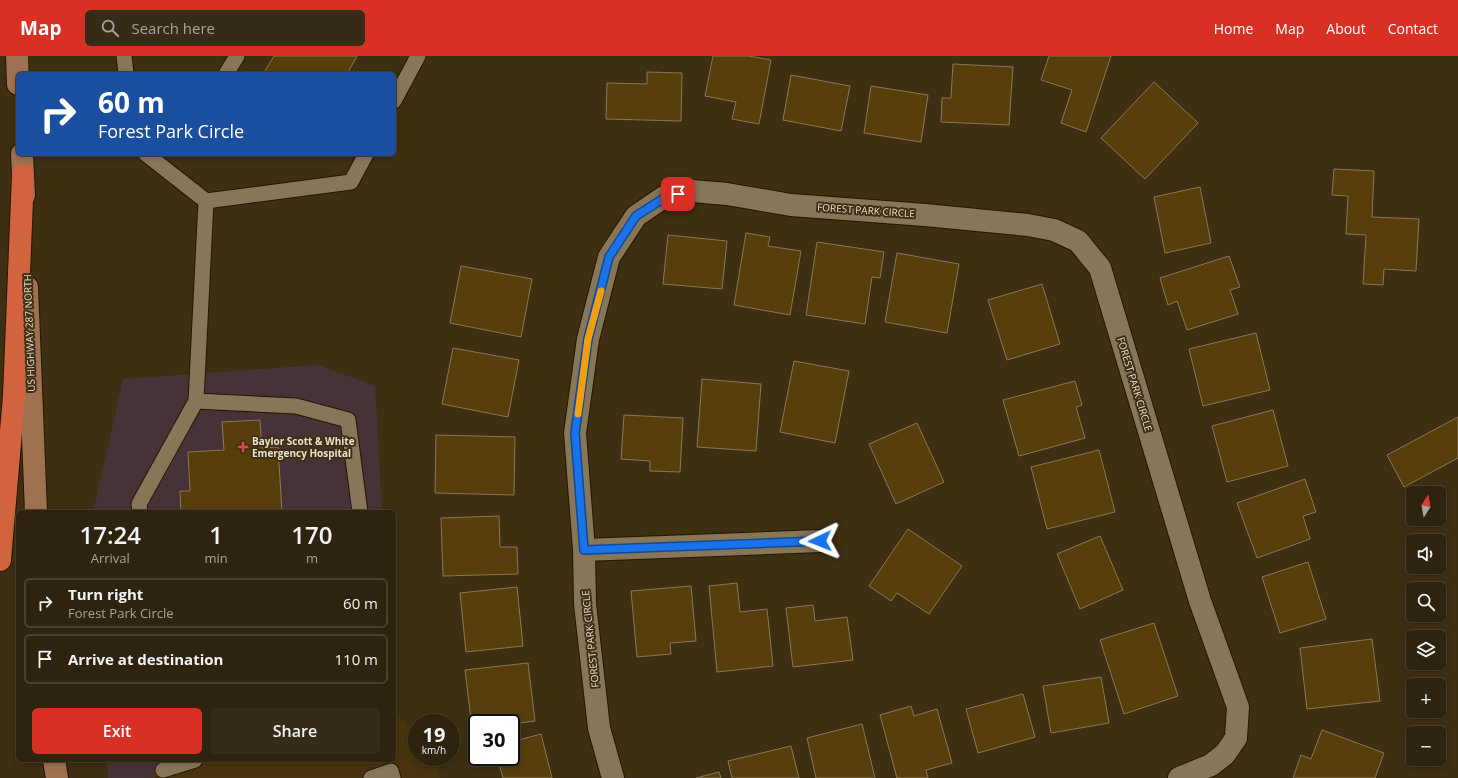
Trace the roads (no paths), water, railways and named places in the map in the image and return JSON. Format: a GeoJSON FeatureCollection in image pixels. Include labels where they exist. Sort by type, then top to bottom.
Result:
{"type":"FeatureCollection","features":[{"type":"Feature","properties":{"kind":"highway"},"geometry":{"type":"LineString","coordinates":[[0,560],[14,396],[23,176]]}},
{"type":"Feature","properties":{"kind":"main road"},"geometry":{"type":"LineString","coordinates":[[16,56],[17,72]]}},
{"type":"Feature","properties":{"kind":"main road","name":"US HIGHWAY 287 NORTH"},"geometry":{"type":"LineString","coordinates":[[22,156],[36,510]]}},
{"type":"Feature","properties":{"kind":"main road"},"geometry":{"type":"LineString","coordinates":[[54,762],[57,778]]}},
{"type":"Feature","properties":{"kind":"street","name":"FOREST PARK CIRCLE"},"geometry":{"type":"LineString","coordinates":[[613,778],[599,728],[585,604],[584,550],[575,433],[588,339],[609,257],[636,216],[664,198],[692,191],[727,194],[791,205],[925,214],[1028,225],[1054,230],[1078,241],[1100,268],[1200,601],[1238,707],[1236,738],[1225,754],[1211,766],[1179,778]]}},
{"type":"Feature","properties":{"kind":"street"},"geometry":{"type":"LineString","coordinates":[[584,550],[820,541]]}},
{"type":"Feature","properties":{"kind":"lane"},"geometry":{"type":"LineString","coordinates":[[124,56],[126,72]]}},
{"type":"Feature","properties":{"kind":"lane"},"geometry":{"type":"LineString","coordinates":[[227,72],[237,56]]}},
{"type":"Feature","properties":{"kind":"lane"},"geometry":{"type":"LineString","coordinates":[[396,97],[418,56]]}},
{"type":"Feature","properties":{"kind":"lane"},"geometry":{"type":"LineString","coordinates":[[149,156],[206,201],[351,182],[365,156]]}},
{"type":"Feature","properties":{"kind":"lane"},"geometry":{"type":"LineString","coordinates":[[140,510],[139,504],[196,401],[206,201]]}},
{"type":"Feature","properties":{"kind":"lane"},"geometry":{"type":"LineString","coordinates":[[196,401],[296,406],[348,420],[360,510]]}},
{"type":"Feature","properties":{"kind":"lane"},"geometry":{"type":"LineString","coordinates":[[163,769],[188,762]]}},
{"type":"Feature","properties":{"kind":"lane"},"geometry":{"type":"LineString","coordinates":[[371,778],[391,772],[393,778]]}},
{"type":"Feature","properties":{"kind":"place","name":"Baylor Scott & White Emergency Hospital"},"geometry":{"type":"Point","coordinates":[243,447]}}]}
